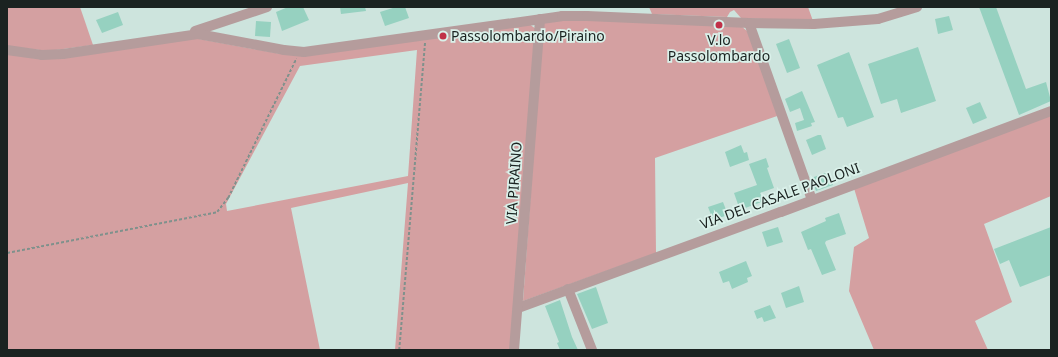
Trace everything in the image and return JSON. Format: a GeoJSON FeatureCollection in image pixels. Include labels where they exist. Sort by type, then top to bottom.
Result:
{"type":"FeatureCollection","features":[{"type":"Feature","properties":{"kind":"street"},"geometry":{"type":"LineString","coordinates":[[182,35],[267,7]]}},
{"type":"Feature","properties":{"kind":"street"},"geometry":{"type":"LineString","coordinates":[[7,50],[33,55],[63,54],[182,35],[207,35],[278,50],[299,52],[540,19],[587,16],[749,23],[814,24],[867,21],[894,15],[917,7]]}},
{"type":"Feature","properties":{"kind":"street","name":"VIA PIRAINO"},"geometry":{"type":"LineString","coordinates":[[514,350],[540,19]]}},
{"type":"Feature","properties":{"kind":"street"},"geometry":{"type":"LineString","coordinates":[[749,23],[812,200]]}},
{"type":"Feature","properties":{"kind":"street","name":"VIA DEL CASALE PAOLONI"},"geometry":{"type":"LineString","coordinates":[[518,308],[1051,111]]}},
{"type":"Feature","properties":{"kind":"street"},"geometry":{"type":"LineString","coordinates":[[568,289],[592,350]]}},
{"type":"Feature","properties":{"kind":"path"},"geometry":{"type":"LineString","coordinates":[[398,350],[426,35]]}},
{"type":"Feature","properties":{"kind":"path"},"geometry":{"type":"LineString","coordinates":[[7,252],[217,212],[228,198],[299,52]]}},
{"type":"Feature","properties":{"kind":"shaded area"},"geometry":{"type":"Polygon","coordinates":[[[7,7],[80,7],[93,45],[48,51],[7,46],[7,7]]]}},
{"type":"Feature","properties":{"kind":"shaded area"},"geometry":{"type":"Polygon","coordinates":[[[649,7],[808,7],[813,21],[741,18],[734,10],[730,12],[727,17],[652,14],[649,7]]]}},
{"type":"Feature","properties":{"kind":"shaded area"},"geometry":{"type":"Polygon","coordinates":[[[579,19],[741,26],[747,31],[780,115],[655,158],[656,253],[523,301],[543,22],[579,19]]]}},
{"type":"Feature","properties":{"kind":"shaded area"},"geometry":{"type":"Polygon","coordinates":[[[529,24],[536,29],[514,350],[395,350],[408,183],[291,208],[320,350],[7,350],[7,54],[39,59],[194,38],[281,54],[529,24]],[[417,50],[300,66],[226,204],[227,211],[408,176],[417,50]]]}},
{"type":"Feature","properties":{"kind":"shaded area"},"geometry":{"type":"Polygon","coordinates":[[[1051,111],[1051,196],[984,224],[1012,302],[975,321],[988,350],[874,350],[849,291],[854,247],[869,238],[853,185],[1051,111]]]}},
{"type":"Feature","properties":{"kind":"building"},"geometry":{"type":"Polygon","coordinates":[[[288,7],[303,7],[309,20],[282,31],[276,12],[288,7]]]}},
{"type":"Feature","properties":{"kind":"building"},"geometry":{"type":"Polygon","coordinates":[[[340,7],[365,7],[366,11],[341,14],[340,7]]]}},
{"type":"Feature","properties":{"kind":"building"},"geometry":{"type":"Polygon","coordinates":[[[396,7],[405,7],[409,18],[385,26],[380,12],[396,7]]]}},
{"type":"Feature","properties":{"kind":"building"},"geometry":{"type":"Polygon","coordinates":[[[979,7],[996,7],[1026,89],[1046,82],[1051,101],[1019,115],[979,7]]]}},
{"type":"Feature","properties":{"kind":"building"},"geometry":{"type":"Polygon","coordinates":[[[118,12],[123,25],[102,33],[96,20],[118,12]]]}},
{"type":"Feature","properties":{"kind":"building"},"geometry":{"type":"Polygon","coordinates":[[[949,16],[953,30],[938,34],[935,19],[949,16]]]}},
{"type":"Feature","properties":{"kind":"building"},"geometry":{"type":"Polygon","coordinates":[[[256,21],[271,22],[270,37],[255,36],[256,21]]]}},
{"type":"Feature","properties":{"kind":"building"},"geometry":{"type":"Polygon","coordinates":[[[789,39],[800,68],[787,73],[776,44],[789,39]]]}},
{"type":"Feature","properties":{"kind":"building"},"geometry":{"type":"Polygon","coordinates":[[[918,47],[936,101],[901,113],[897,99],[881,104],[868,64],[918,47]]]}},
{"type":"Feature","properties":{"kind":"building"},"geometry":{"type":"Polygon","coordinates":[[[849,52],[874,117],[847,127],[843,117],[838,118],[817,65],[849,52]]]}},
{"type":"Feature","properties":{"kind":"building"},"geometry":{"type":"Polygon","coordinates":[[[802,91],[815,122],[811,123],[812,126],[797,131],[795,123],[804,120],[800,108],[790,112],[785,99],[802,91]]]}},
{"type":"Feature","properties":{"kind":"building"},"geometry":{"type":"Polygon","coordinates":[[[980,102],[987,118],[973,124],[966,108],[980,102]]]}},
{"type":"Feature","properties":{"kind":"building"},"geometry":{"type":"Polygon","coordinates":[[[821,135],[826,149],[812,155],[806,140],[821,135]]]}},
{"type":"Feature","properties":{"kind":"building"},"geometry":{"type":"Polygon","coordinates":[[[741,145],[744,153],[747,152],[749,160],[730,167],[725,152],[741,145]]]}},
{"type":"Feature","properties":{"kind":"building"},"geometry":{"type":"Polygon","coordinates":[[[766,158],[769,167],[767,168],[774,188],[760,193],[764,201],[740,210],[734,193],[757,185],[749,164],[766,158]]]}},
{"type":"Feature","properties":{"kind":"building"},"geometry":{"type":"Polygon","coordinates":[[[828,172],[833,185],[816,191],[811,178],[828,172]]]}},
{"type":"Feature","properties":{"kind":"building"},"geometry":{"type":"Polygon","coordinates":[[[723,202],[728,215],[713,220],[708,207],[723,202]]]}},
{"type":"Feature","properties":{"kind":"building"},"geometry":{"type":"Polygon","coordinates":[[[839,213],[846,234],[826,241],[825,243],[836,270],[822,275],[811,249],[808,250],[801,232],[826,221],[825,218],[839,213]]]}},
{"type":"Feature","properties":{"kind":"building"},"geometry":{"type":"Polygon","coordinates":[[[778,227],[783,242],[767,247],[762,232],[778,227]]]}},
{"type":"Feature","properties":{"kind":"building"},"geometry":{"type":"Polygon","coordinates":[[[1051,227],[1051,275],[1020,287],[1009,260],[1000,264],[994,249],[1051,227]]]}},
{"type":"Feature","properties":{"kind":"building"},"geometry":{"type":"Polygon","coordinates":[[[746,261],[752,276],[747,278],[748,282],[732,289],[729,281],[723,283],[719,272],[746,261]]]}},
{"type":"Feature","properties":{"kind":"building"},"geometry":{"type":"Polygon","coordinates":[[[799,286],[804,302],[786,308],[781,293],[799,286]]]}},
{"type":"Feature","properties":{"kind":"building"},"geometry":{"type":"Polygon","coordinates":[[[596,287],[608,323],[592,329],[577,294],[596,287]]]}},
{"type":"Feature","properties":{"kind":"building"},"geometry":{"type":"Polygon","coordinates":[[[560,300],[572,337],[578,350],[560,350],[557,343],[559,342],[545,306],[560,300]]]}},
{"type":"Feature","properties":{"kind":"building"},"geometry":{"type":"Polygon","coordinates":[[[770,305],[776,318],[764,322],[762,317],[757,319],[754,311],[770,305]]]}},
{"type":"Feature","properties":{"kind":"place","name":"V.lo Passolombardo"},"geometry":{"type":"Point","coordinates":[719,25]}},
{"type":"Feature","properties":{"kind":"place","name":"Passolombardo/Piraino"},"geometry":{"type":"Point","coordinates":[443,36]}}]}
